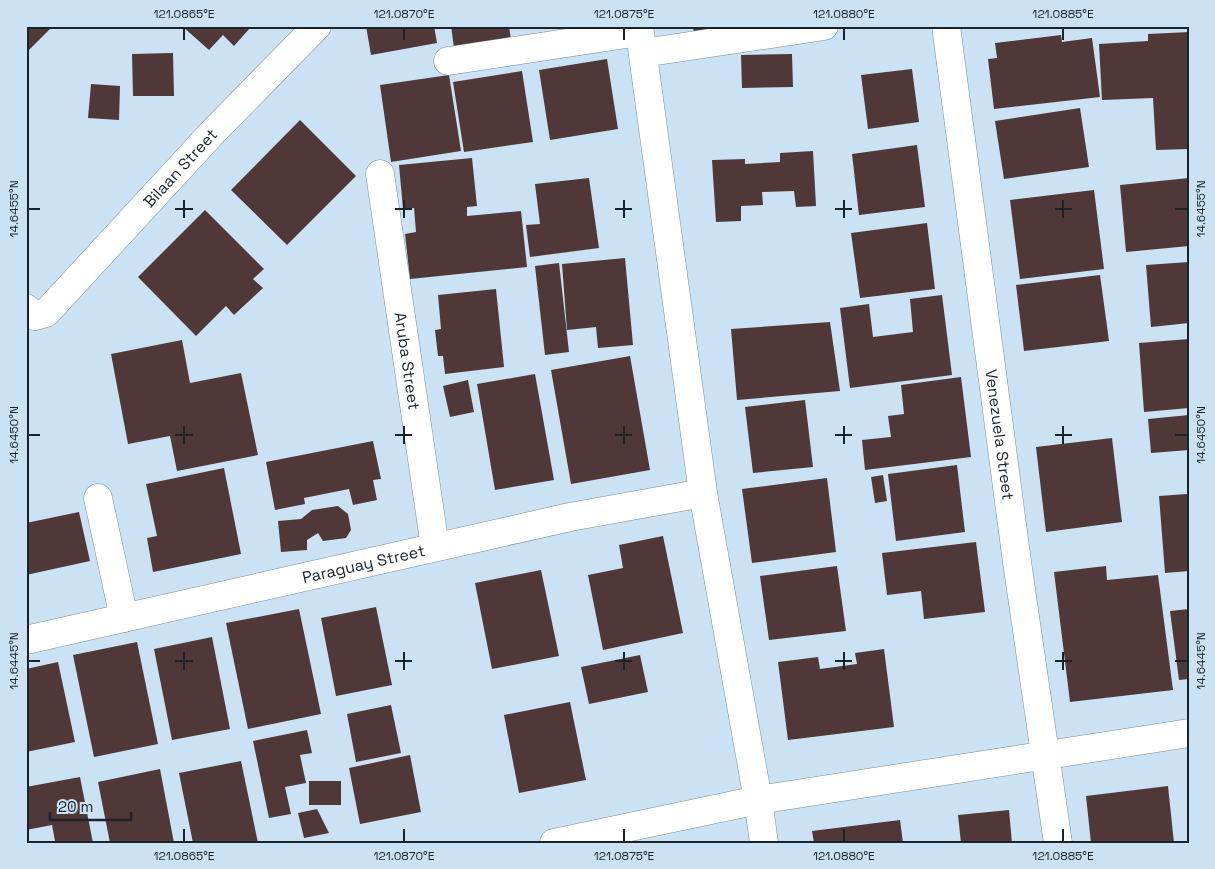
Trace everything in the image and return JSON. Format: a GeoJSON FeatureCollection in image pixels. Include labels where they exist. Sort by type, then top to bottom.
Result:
{"type":"FeatureCollection","features":[{"type":"Feature","properties":{"kind":"street","name":"Bilaan Street"},"geometry":{"type":"LineString","coordinates":[[36,310],[317,26]]}},
{"type":"Feature","properties":{"kind":"street"},"geometry":{"type":"LineString","coordinates":[[448,61],[640,37],[824,26]]}},
{"type":"Feature","properties":{"kind":"street","name":"Venezuela Street"},"geometry":{"type":"LineString","coordinates":[[946,26],[1016,552],[1058,843]]}},
{"type":"Feature","properties":{"kind":"street"},"geometry":{"type":"LineString","coordinates":[[640,37],[703,493],[764,843]]}},
{"type":"Feature","properties":{"kind":"street","name":"Aruba Street"},"geometry":{"type":"LineString","coordinates":[[380,174],[435,547]]}},
{"type":"Feature","properties":{"kind":"street","name":"Paraguay Street"},"geometry":{"type":"LineString","coordinates":[[26,640],[570,517],[703,493]]}},
{"type":"Feature","properties":{"kind":"street"},"geometry":{"type":"LineString","coordinates":[[98,498],[124,618]]}},
{"type":"Feature","properties":{"kind":"street"},"geometry":{"type":"LineString","coordinates":[[554,843],[758,800],[1189,733]]}},
{"type":"Feature","properties":{"kind":"building"},"geometry":{"type":"Polygon","coordinates":[[[26,26],[53,26],[28,51],[26,49],[26,26]]]}},
{"type":"Feature","properties":{"kind":"building"},"geometry":{"type":"Polygon","coordinates":[[[182,26],[248,26],[250,28],[234,46],[223,35],[209,50],[182,26]]]}},
{"type":"Feature","properties":{"kind":"building"},"geometry":{"type":"Polygon","coordinates":[[[366,26],[434,26],[437,43],[371,55],[366,26]]]}},
{"type":"Feature","properties":{"kind":"building"},"geometry":{"type":"Polygon","coordinates":[[[451,26],[509,26],[512,46],[455,55],[451,26]]]}},
{"type":"Feature","properties":{"kind":"building"},"geometry":{"type":"Polygon","coordinates":[[[693,26],[754,26],[694,36],[693,26]]]}},
{"type":"Feature","properties":{"kind":"building"},"geometry":{"type":"Polygon","coordinates":[[[1189,32],[1189,149],[1156,150],[1153,98],[1102,100],[1099,44],[1148,41],[1148,34],[1189,32]]]}},
{"type":"Feature","properties":{"kind":"building"},"geometry":{"type":"Polygon","coordinates":[[[1061,35],[1062,42],[1092,38],[1100,97],[994,109],[988,59],[997,58],[995,43],[1061,35]]]}},
{"type":"Feature","properties":{"kind":"building"},"geometry":{"type":"Polygon","coordinates":[[[173,53],[174,96],[133,96],[132,54],[173,53]]]}},
{"type":"Feature","properties":{"kind":"building"},"geometry":{"type":"Polygon","coordinates":[[[792,54],[793,87],[742,88],[741,55],[792,54]]]}},
{"type":"Feature","properties":{"kind":"building"},"geometry":{"type":"Polygon","coordinates":[[[607,59],[618,129],[550,140],[539,70],[607,59]]]}},
{"type":"Feature","properties":{"kind":"building"},"geometry":{"type":"Polygon","coordinates":[[[912,69],[919,122],[868,129],[861,75],[912,69]]]}},
{"type":"Feature","properties":{"kind":"building"},"geometry":{"type":"Polygon","coordinates":[[[522,71],[533,142],[464,152],[453,82],[522,71]]]}},
{"type":"Feature","properties":{"kind":"building"},"geometry":{"type":"Polygon","coordinates":[[[449,75],[461,151],[391,162],[380,85],[449,75]]]}},
{"type":"Feature","properties":{"kind":"building"},"geometry":{"type":"Polygon","coordinates":[[[91,84],[120,86],[119,120],[88,118],[91,84]]]}},
{"type":"Feature","properties":{"kind":"building"},"geometry":{"type":"Polygon","coordinates":[[[1080,108],[1089,167],[1004,179],[995,121],[1080,108]]]}},
{"type":"Feature","properties":{"kind":"building"},"geometry":{"type":"Polygon","coordinates":[[[300,120],[356,176],[287,245],[231,190],[300,120]]]}},
{"type":"Feature","properties":{"kind":"building"},"geometry":{"type":"Polygon","coordinates":[[[917,145],[925,207],[859,215],[852,154],[917,145]]]}},
{"type":"Feature","properties":{"kind":"building"},"geometry":{"type":"Polygon","coordinates":[[[813,151],[816,206],[796,207],[794,191],[762,192],[763,205],[741,206],[741,221],[716,222],[712,160],[745,159],[745,164],[780,162],[780,153],[813,151]]]}},
{"type":"Feature","properties":{"kind":"building"},"geometry":{"type":"Polygon","coordinates":[[[472,158],[477,206],[467,207],[467,216],[521,211],[527,267],[410,279],[405,234],[416,232],[414,208],[403,209],[399,165],[472,158]]]}},
{"type":"Feature","properties":{"kind":"building"},"geometry":{"type":"Polygon","coordinates":[[[589,178],[599,248],[530,257],[526,225],[540,224],[535,184],[589,178]]]}},
{"type":"Feature","properties":{"kind":"building"},"geometry":{"type":"Polygon","coordinates":[[[1189,178],[1189,246],[1126,252],[1120,185],[1189,178]]]}},
{"type":"Feature","properties":{"kind":"building"},"geometry":{"type":"Polygon","coordinates":[[[1094,190],[1104,269],[1020,279],[1010,200],[1094,190]]]}},
{"type":"Feature","properties":{"kind":"building"},"geometry":{"type":"Polygon","coordinates":[[[205,210],[264,269],[253,279],[263,288],[234,315],[226,306],[196,336],[138,277],[205,210]]]}},
{"type":"Feature","properties":{"kind":"building"},"geometry":{"type":"Polygon","coordinates":[[[927,223],[935,289],[860,298],[851,233],[927,223]]]}},
{"type":"Feature","properties":{"kind":"building"},"geometry":{"type":"Polygon","coordinates":[[[625,258],[633,345],[598,348],[596,327],[567,330],[562,264],[625,258]]]}},
{"type":"Feature","properties":{"kind":"building"},"geometry":{"type":"Polygon","coordinates":[[[1189,262],[1189,323],[1151,327],[1146,265],[1189,262]]]}},
{"type":"Feature","properties":{"kind":"building"},"geometry":{"type":"Polygon","coordinates":[[[559,263],[569,352],[545,355],[535,266],[559,263]]]}},
{"type":"Feature","properties":{"kind":"building"},"geometry":{"type":"Polygon","coordinates":[[[1100,275],[1109,341],[1024,351],[1016,285],[1100,275]]]}},
{"type":"Feature","properties":{"kind":"building"},"geometry":{"type":"Polygon","coordinates":[[[496,289],[504,367],[445,374],[443,356],[438,356],[435,330],[441,329],[438,295],[496,289]]]}},
{"type":"Feature","properties":{"kind":"building"},"geometry":{"type":"Polygon","coordinates":[[[942,295],[952,375],[850,388],[840,308],[869,304],[873,337],[913,332],[910,299],[942,295]]]}},
{"type":"Feature","properties":{"kind":"building"},"geometry":{"type":"Polygon","coordinates":[[[830,322],[840,391],[737,400],[731,329],[830,322]]]}},
{"type":"Feature","properties":{"kind":"building"},"geometry":{"type":"Polygon","coordinates":[[[1189,339],[1189,408],[1144,412],[1139,343],[1189,339]]]}},
{"type":"Feature","properties":{"kind":"building"},"geometry":{"type":"Polygon","coordinates":[[[182,340],[190,383],[241,373],[258,455],[177,471],[170,436],[128,444],[111,354],[182,340]]]}},
{"type":"Feature","properties":{"kind":"building"},"geometry":{"type":"Polygon","coordinates":[[[630,356],[650,470],[571,484],[551,370],[630,356]]]}},
{"type":"Feature","properties":{"kind":"building"},"geometry":{"type":"Polygon","coordinates":[[[535,374],[554,480],[495,490],[477,384],[535,374]]]}},
{"type":"Feature","properties":{"kind":"building"},"geometry":{"type":"Polygon","coordinates":[[[961,377],[971,457],[865,470],[862,440],[891,437],[888,416],[904,414],[901,385],[961,377]]]}},
{"type":"Feature","properties":{"kind":"building"},"geometry":{"type":"Polygon","coordinates":[[[468,380],[474,412],[450,417],[443,386],[468,380]]]}},
{"type":"Feature","properties":{"kind":"building"},"geometry":{"type":"Polygon","coordinates":[[[805,400],[813,467],[753,473],[745,407],[805,400]]]}},
{"type":"Feature","properties":{"kind":"building"},"geometry":{"type":"Polygon","coordinates":[[[1189,415],[1189,450],[1151,453],[1148,419],[1189,415]]]}},
{"type":"Feature","properties":{"kind":"building"},"geometry":{"type":"Polygon","coordinates":[[[1112,438],[1122,522],[1046,532],[1036,447],[1112,438]]]}},
{"type":"Feature","properties":{"kind":"building"},"geometry":{"type":"Polygon","coordinates":[[[373,441],[381,479],[373,480],[377,500],[353,505],[349,489],[304,498],[305,504],[275,510],[266,462],[373,441]]]}},
{"type":"Feature","properties":{"kind":"building"},"geometry":{"type":"Polygon","coordinates":[[[957,465],[965,532],[896,541],[888,474],[957,465]]]}},
{"type":"Feature","properties":{"kind":"building"},"geometry":{"type":"Polygon","coordinates":[[[224,468],[241,554],[153,572],[147,538],[157,536],[146,484],[224,468]]]}},
{"type":"Feature","properties":{"kind":"building"},"geometry":{"type":"Polygon","coordinates":[[[883,475],[887,501],[875,503],[871,477],[883,475]]]}},
{"type":"Feature","properties":{"kind":"building"},"geometry":{"type":"Polygon","coordinates":[[[827,478],[836,552],[752,563],[742,489],[827,478]]]}},
{"type":"Feature","properties":{"kind":"building"},"geometry":{"type":"Polygon","coordinates":[[[1187,494],[1189,571],[1165,573],[1159,496],[1187,494]]]}},
{"type":"Feature","properties":{"kind":"building"},"geometry":{"type":"Polygon","coordinates":[[[338,506],[348,514],[351,530],[346,538],[323,541],[318,533],[307,540],[307,550],[281,552],[278,521],[301,519],[312,510],[338,506]]]}},
{"type":"Feature","properties":{"kind":"building"},"geometry":{"type":"Polygon","coordinates":[[[79,512],[90,561],[26,575],[26,523],[79,512]]]}},
{"type":"Feature","properties":{"kind":"building"},"geometry":{"type":"Polygon","coordinates":[[[663,536],[683,633],[603,650],[588,575],[623,568],[619,545],[663,536]]]}},
{"type":"Feature","properties":{"kind":"building"},"geometry":{"type":"Polygon","coordinates":[[[976,542],[985,612],[924,619],[921,591],[887,595],[882,553],[976,542]]]}},
{"type":"Feature","properties":{"kind":"building"},"geometry":{"type":"Polygon","coordinates":[[[837,566],[846,631],[769,640],[760,576],[837,566]]]}},
{"type":"Feature","properties":{"kind":"building"},"geometry":{"type":"Polygon","coordinates":[[[1106,566],[1107,580],[1158,575],[1173,690],[1070,702],[1054,572],[1106,566]]]}},
{"type":"Feature","properties":{"kind":"building"},"geometry":{"type":"Polygon","coordinates":[[[541,570],[559,656],[492,669],[475,583],[541,570]]]}},
{"type":"Feature","properties":{"kind":"building"},"geometry":{"type":"Polygon","coordinates":[[[376,607],[392,685],[336,696],[321,618],[376,607]]]}},
{"type":"Feature","properties":{"kind":"building"},"geometry":{"type":"Polygon","coordinates":[[[299,609],[321,714],[248,729],[226,623],[299,609]]]}},
{"type":"Feature","properties":{"kind":"building"},"geometry":{"type":"Polygon","coordinates":[[[1189,609],[1189,679],[1179,680],[1170,611],[1189,609]]]}},
{"type":"Feature","properties":{"kind":"building"},"geometry":{"type":"Polygon","coordinates":[[[212,637],[230,729],[172,740],[154,649],[212,637]]]}},
{"type":"Feature","properties":{"kind":"building"},"geometry":{"type":"Polygon","coordinates":[[[137,642],[158,744],[94,757],[73,655],[137,642]]]}},
{"type":"Feature","properties":{"kind":"building"},"geometry":{"type":"Polygon","coordinates":[[[884,649],[894,727],[788,740],[778,662],[818,657],[820,669],[857,664],[855,653],[884,649]]]}},
{"type":"Feature","properties":{"kind":"building"},"geometry":{"type":"Polygon","coordinates":[[[640,655],[648,692],[589,704],[581,667],[640,655]]]}},
{"type":"Feature","properties":{"kind":"building"},"geometry":{"type":"Polygon","coordinates":[[[58,662],[75,742],[26,752],[26,669],[58,662]]]}},
{"type":"Feature","properties":{"kind":"building"},"geometry":{"type":"Polygon","coordinates":[[[570,702],[586,780],[519,793],[504,715],[570,702]]]}},
{"type":"Feature","properties":{"kind":"building"},"geometry":{"type":"Polygon","coordinates":[[[391,705],[401,753],[356,762],[347,714],[391,705]]]}},
{"type":"Feature","properties":{"kind":"building"},"geometry":{"type":"Polygon","coordinates":[[[307,730],[312,753],[300,755],[306,783],[285,787],[291,814],[269,818],[253,741],[307,730]]]}},
{"type":"Feature","properties":{"kind":"building"},"geometry":{"type":"Polygon","coordinates":[[[410,755],[421,812],[360,824],[349,768],[410,755]]]}},
{"type":"Feature","properties":{"kind":"building"},"geometry":{"type":"Polygon","coordinates":[[[241,761],[258,843],[193,843],[179,773],[241,761]]]}},
{"type":"Feature","properties":{"kind":"building"},"geometry":{"type":"Polygon","coordinates":[[[160,769],[174,843],[110,843],[98,782],[160,769]]]}},
{"type":"Feature","properties":{"kind":"building"},"geometry":{"type":"Polygon","coordinates":[[[80,777],[93,843],[52,843],[55,841],[52,825],[26,830],[26,787],[80,777]]]}},
{"type":"Feature","properties":{"kind":"building"},"geometry":{"type":"Polygon","coordinates":[[[309,781],[341,781],[341,805],[309,805],[309,781]]]}},
{"type":"Feature","properties":{"kind":"building"},"geometry":{"type":"Polygon","coordinates":[[[1168,786],[1174,843],[1091,843],[1086,796],[1168,786]]]}},
{"type":"Feature","properties":{"kind":"building"},"geometry":{"type":"Polygon","coordinates":[[[317,809],[329,833],[304,838],[298,813],[317,809]]]}},
{"type":"Feature","properties":{"kind":"building"},"geometry":{"type":"Polygon","coordinates":[[[1009,810],[1012,843],[961,843],[958,815],[1009,810]]]}},
{"type":"Feature","properties":{"kind":"building"},"geometry":{"type":"Polygon","coordinates":[[[900,820],[903,843],[814,843],[812,831],[900,820]]]}}]}
